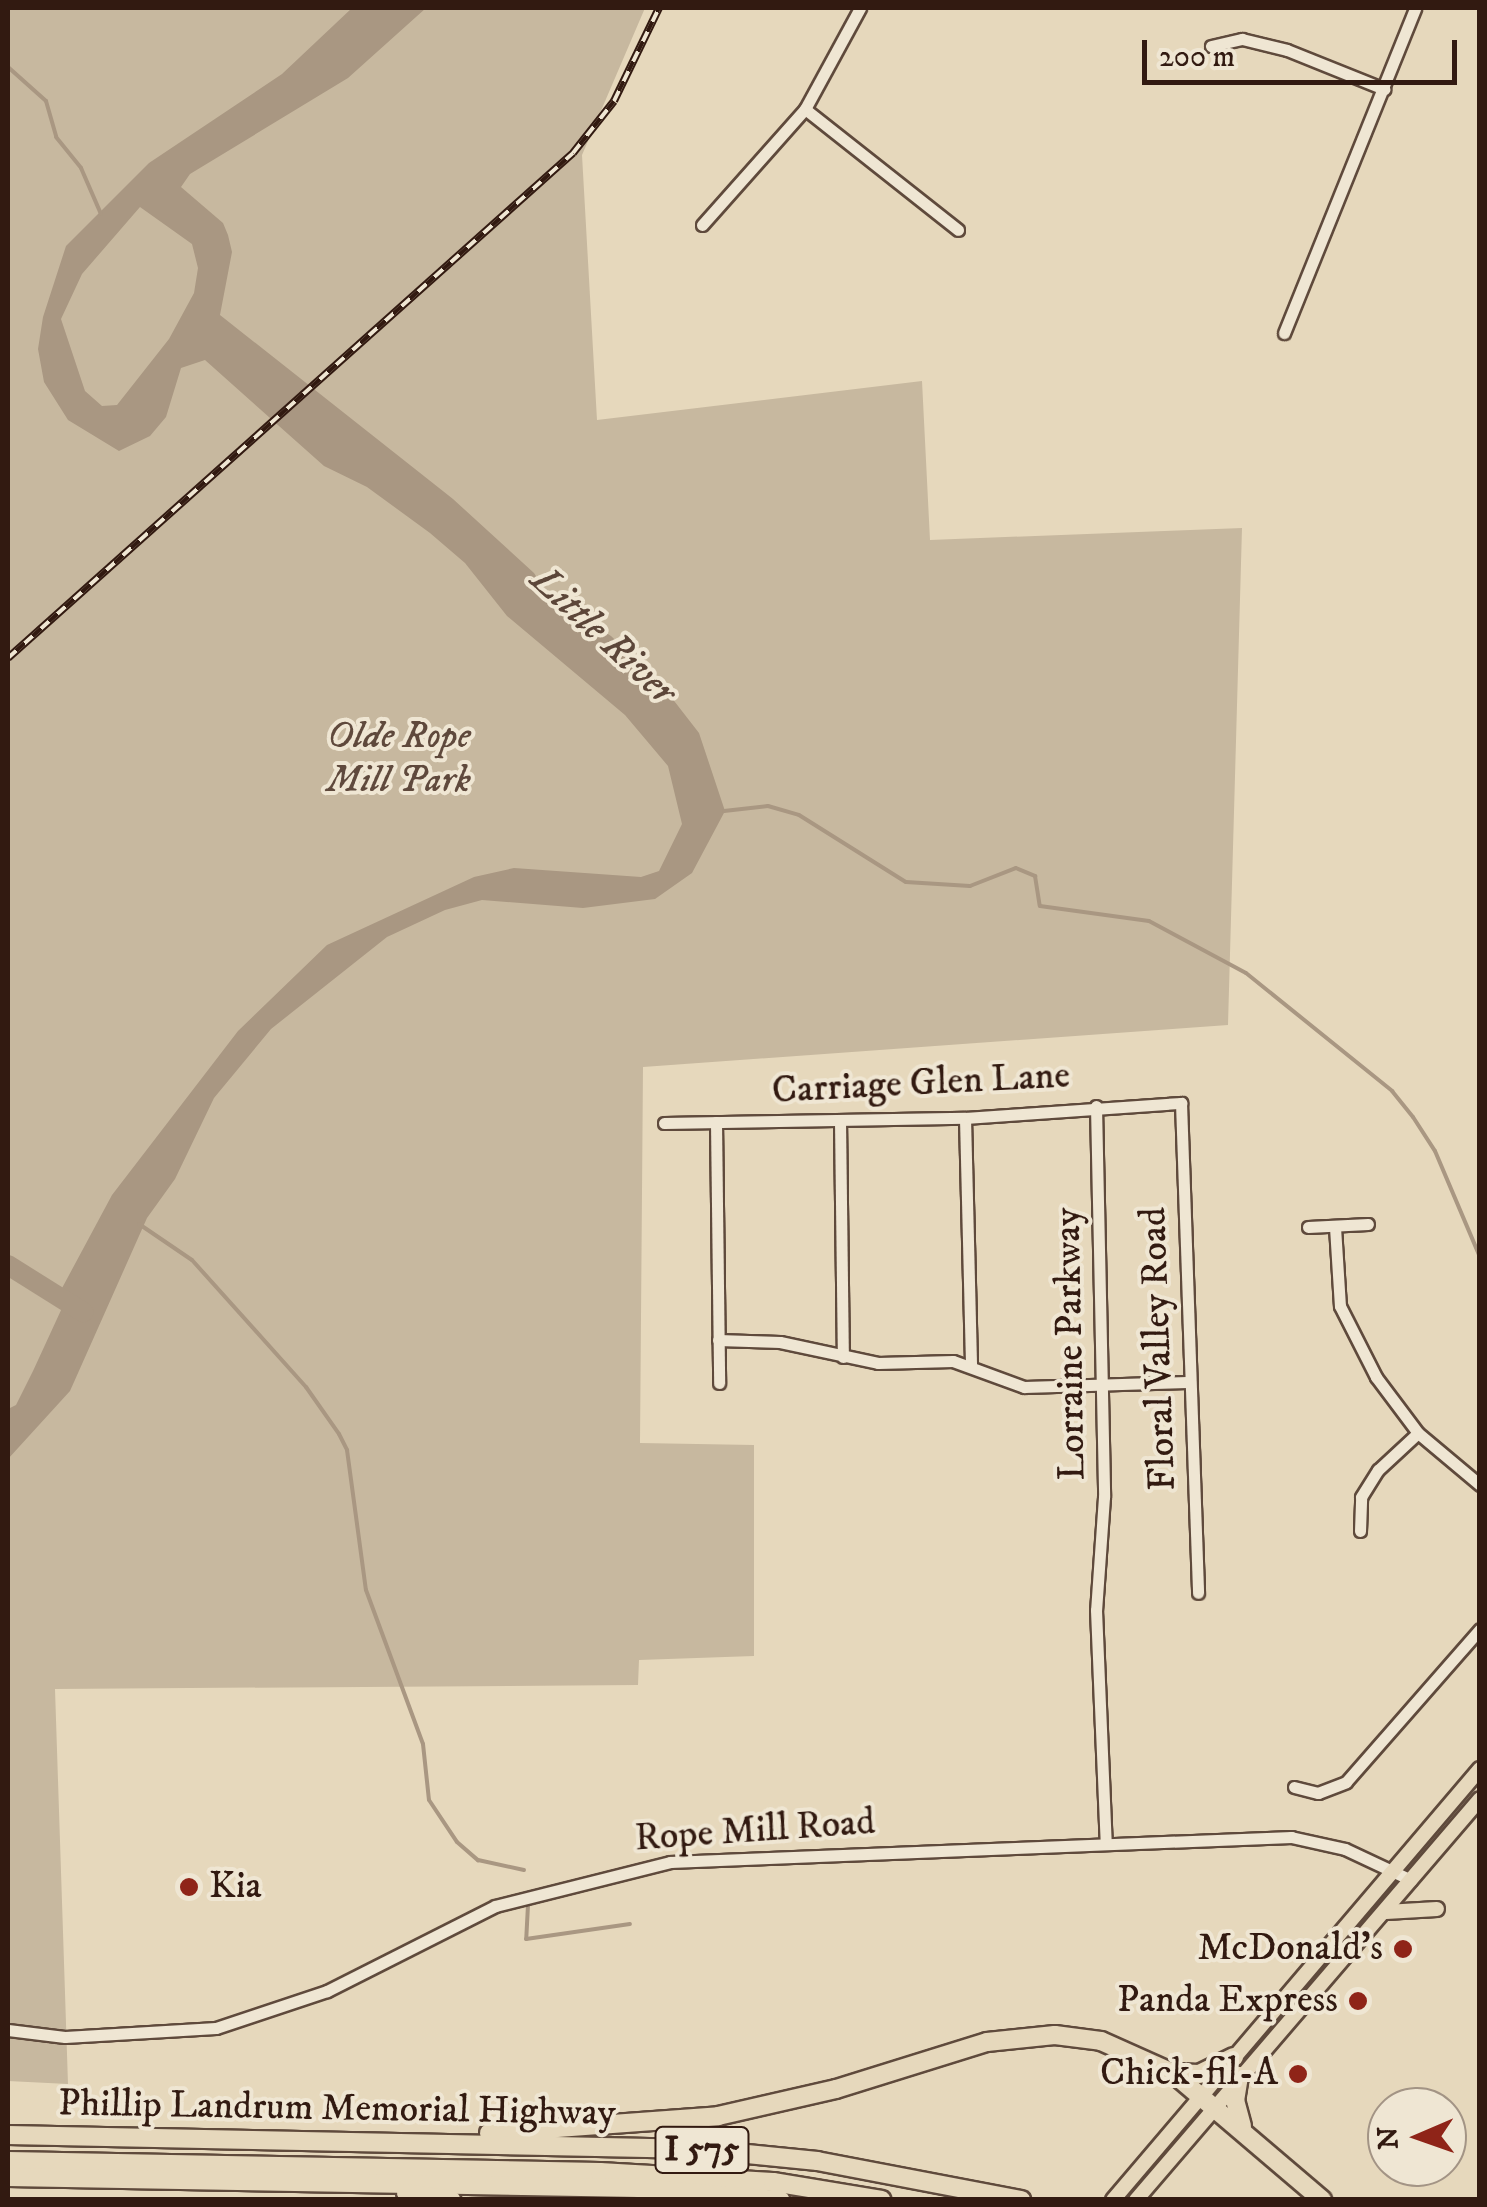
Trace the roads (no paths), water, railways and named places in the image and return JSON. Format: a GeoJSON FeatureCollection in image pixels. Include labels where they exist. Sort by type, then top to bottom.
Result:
{"type":"FeatureCollection","features":[{"type":"Feature","properties":{"kind":"highway"},"geometry":{"type":"LineString","coordinates":[[378,2142],[718,2116],[1028,2036],[1101,2041],[1173,2072],[1242,2127],[1322,2200]]}},
{"type":"Feature","properties":{"kind":"highway"},"geometry":{"type":"LineString","coordinates":[[1173,2072],[1199,2074],[1236,2067],[1234,2100],[1242,2127]]}},
{"type":"Feature","properties":{"kind":"highway","name":"Phillip Landrum Memorial Highway"},"geometry":{"type":"LineString","coordinates":[[8,2135],[698,2150],[816,2161],[1021,2200]]}},
{"type":"Feature","properties":{"kind":"highway"},"geometry":{"type":"LineString","coordinates":[[8,2161],[618,2172],[773,2182],[882,2200]]}},
{"type":"Feature","properties":{"kind":"highway","name":"Phillip Landrum Memorial Highway"},"geometry":{"type":"LineString","coordinates":[[8,2176],[640,2188],[780,2200]]}},
{"type":"Feature","properties":{"kind":"highway"},"geometry":{"type":"LineString","coordinates":[[337,2182],[451,2200]]}},
{"type":"Feature","properties":{"kind":"main road"},"geometry":{"type":"LineString","coordinates":[[1115,2197],[1208,2100],[1480,1770]]}},
{"type":"Feature","properties":{"kind":"main road"},"geometry":{"type":"LineString","coordinates":[[1236,2067],[1385,1912],[1480,1799]]}},
{"type":"Feature","properties":{"kind":"main road"},"geometry":{"type":"LineString","coordinates":[[1385,1912],[1437,1908]]}},
{"type":"Feature","properties":{"kind":"main road"},"geometry":{"type":"LineString","coordinates":[[1136,2200],[1208,2100]]}},
{"type":"Feature","properties":{"kind":"street"},"geometry":{"type":"LineString","coordinates":[[702,225],[805,109],[860,8]]}},
{"type":"Feature","properties":{"kind":"street"},"geometry":{"type":"LineString","coordinates":[[1284,333],[1415,8]]}},
{"type":"Feature","properties":{"kind":"street"},"geometry":{"type":"LineString","coordinates":[[1210,46],[1242,39],[1287,50],[1384,90]]}},
{"type":"Feature","properties":{"kind":"street"},"geometry":{"type":"LineString","coordinates":[[805,109],[958,230]]}},
{"type":"Feature","properties":{"kind":"street","name":"Carriage Glen Lane"},"geometry":{"type":"LineString","coordinates":[[664,1123],[964,1118],[1181,1102]]}},
{"type":"Feature","properties":{"kind":"street","name":"Floral Valley Road"},"geometry":{"type":"LineString","coordinates":[[1181,1102],[1187,1382],[1198,1593]]}},
{"type":"Feature","properties":{"kind":"street","name":"Lorraine Parkway"},"geometry":{"type":"LineString","coordinates":[[1096,1106],[1104,1497],[1098,1582],[1106,1844]]}},
{"type":"Feature","properties":{"kind":"street"},"geometry":{"type":"LineString","coordinates":[[964,1118],[971,1365]]}},
{"type":"Feature","properties":{"kind":"street"},"geometry":{"type":"LineString","coordinates":[[840,1120],[843,1357]]}},
{"type":"Feature","properties":{"kind":"street"},"geometry":{"type":"LineString","coordinates":[[716,1122],[719,1383]]}},
{"type":"Feature","properties":{"kind":"street"},"geometry":{"type":"LineString","coordinates":[[1308,1227],[1368,1224]]}},
{"type":"Feature","properties":{"kind":"street"},"geometry":{"type":"LineString","coordinates":[[1335,1227],[1340,1306],[1376,1378],[1418,1434],[1480,1485]]}},
{"type":"Feature","properties":{"kind":"street"},"geometry":{"type":"LineString","coordinates":[[718,1340],[780,1342],[843,1357],[971,1365],[1024,1387],[1187,1382]]}},
{"type":"Feature","properties":{"kind":"street"},"geometry":{"type":"LineString","coordinates":[[1360,1531],[1361,1497],[1378,1470],[1418,1434]]}},
{"type":"Feature","properties":{"kind":"street"},"geometry":{"type":"LineString","coordinates":[[1294,1787],[1318,1792],[1346,1782],[1480,1629]]}},
{"type":"Feature","properties":{"kind":"street","name":"Rope Mill Road"},"geometry":{"type":"LineString","coordinates":[[8,2030],[65,2037],[216,2028],[327,1990],[495,1906],[670,1862],[1292,1838],[1330,1844],[1411,1880]]}},
{"type":"Feature","properties":{"kind":"water","name":"Little River"},"geometry":{"type":"Polygon","coordinates":[[[352,8],[426,8],[348,78],[190,174],[181,187],[223,223],[228,235],[232,252],[220,315],[453,499],[534,573],[550,598],[611,636],[661,684],[699,733],[725,811],[692,873],[655,899],[583,908],[482,900],[445,910],[387,937],[271,1029],[214,1098],[175,1179],[147,1218],[70,1391],[8,1459],[8,1409],[16,1405],[33,1371],[62,1308],[61,1290],[112,1195],[238,1031],[327,945],[474,877],[514,868],[641,877],[659,871],[682,824],[668,766],[625,715],[507,616],[465,563],[430,533],[367,487],[324,466],[205,360],[181,368],[166,417],[150,436],[119,451],[68,420],[44,382],[38,349],[43,317],[66,246],[149,163],[282,74],[352,8]],[[140,207],[82,274],[61,319],[85,391],[102,406],[117,405],[169,339],[194,293],[198,268],[192,244],[140,207]]]}},
{"type":"Feature","properties":{"kind":"waterway"},"geometry":{"type":"LineString","coordinates":[[8,67],[46,101],[56,137],[81,168],[101,214]]}},
{"type":"Feature","properties":{"kind":"waterway"},"geometry":{"type":"LineString","coordinates":[[724,811],[768,806],[799,815],[906,882],[970,886],[1016,868],[1035,876],[1040,906],[1149,921],[1246,973],[1392,1091],[1435,1151],[1480,1257]]}},
{"type":"Feature","properties":{"kind":"waterway"},"geometry":{"type":"LineString","coordinates":[[139,1224],[192,1260],[306,1387],[339,1434],[347,1450],[366,1590],[423,1744],[429,1800],[457,1842],[478,1860],[524,1870]]}},
{"type":"Feature","properties":{"kind":"waterway"},"geometry":{"type":"LineString","coordinates":[[8,1265],[83,1312]]}},
{"type":"Feature","properties":{"kind":"waterway"},"geometry":{"type":"LineString","coordinates":[[528,1905],[526,1939],[630,1924]]}},
{"type":"Feature","properties":{"kind":"railway"},"geometry":{"type":"LineString","coordinates":[[8,658],[573,153],[614,101],[659,8]]}},
{"type":"Feature","properties":{"kind":"place","name":"Kia"},"geometry":{"type":"Point","coordinates":[189,1887]}},
{"type":"Feature","properties":{"kind":"place","name":"McDonald's"},"geometry":{"type":"Point","coordinates":[1403,1949]}},
{"type":"Feature","properties":{"kind":"place","name":"Panda Express"},"geometry":{"type":"Point","coordinates":[1358,2001]}},
{"type":"Feature","properties":{"kind":"place","name":"Chick-fil-A"},"geometry":{"type":"Point","coordinates":[1298,2074]}},
{"type":"Feature","properties":{"kind":"park label","name":"Olde Rope Mill Park"},"geometry":{"type":"Point","coordinates":[399,759]}}]}
